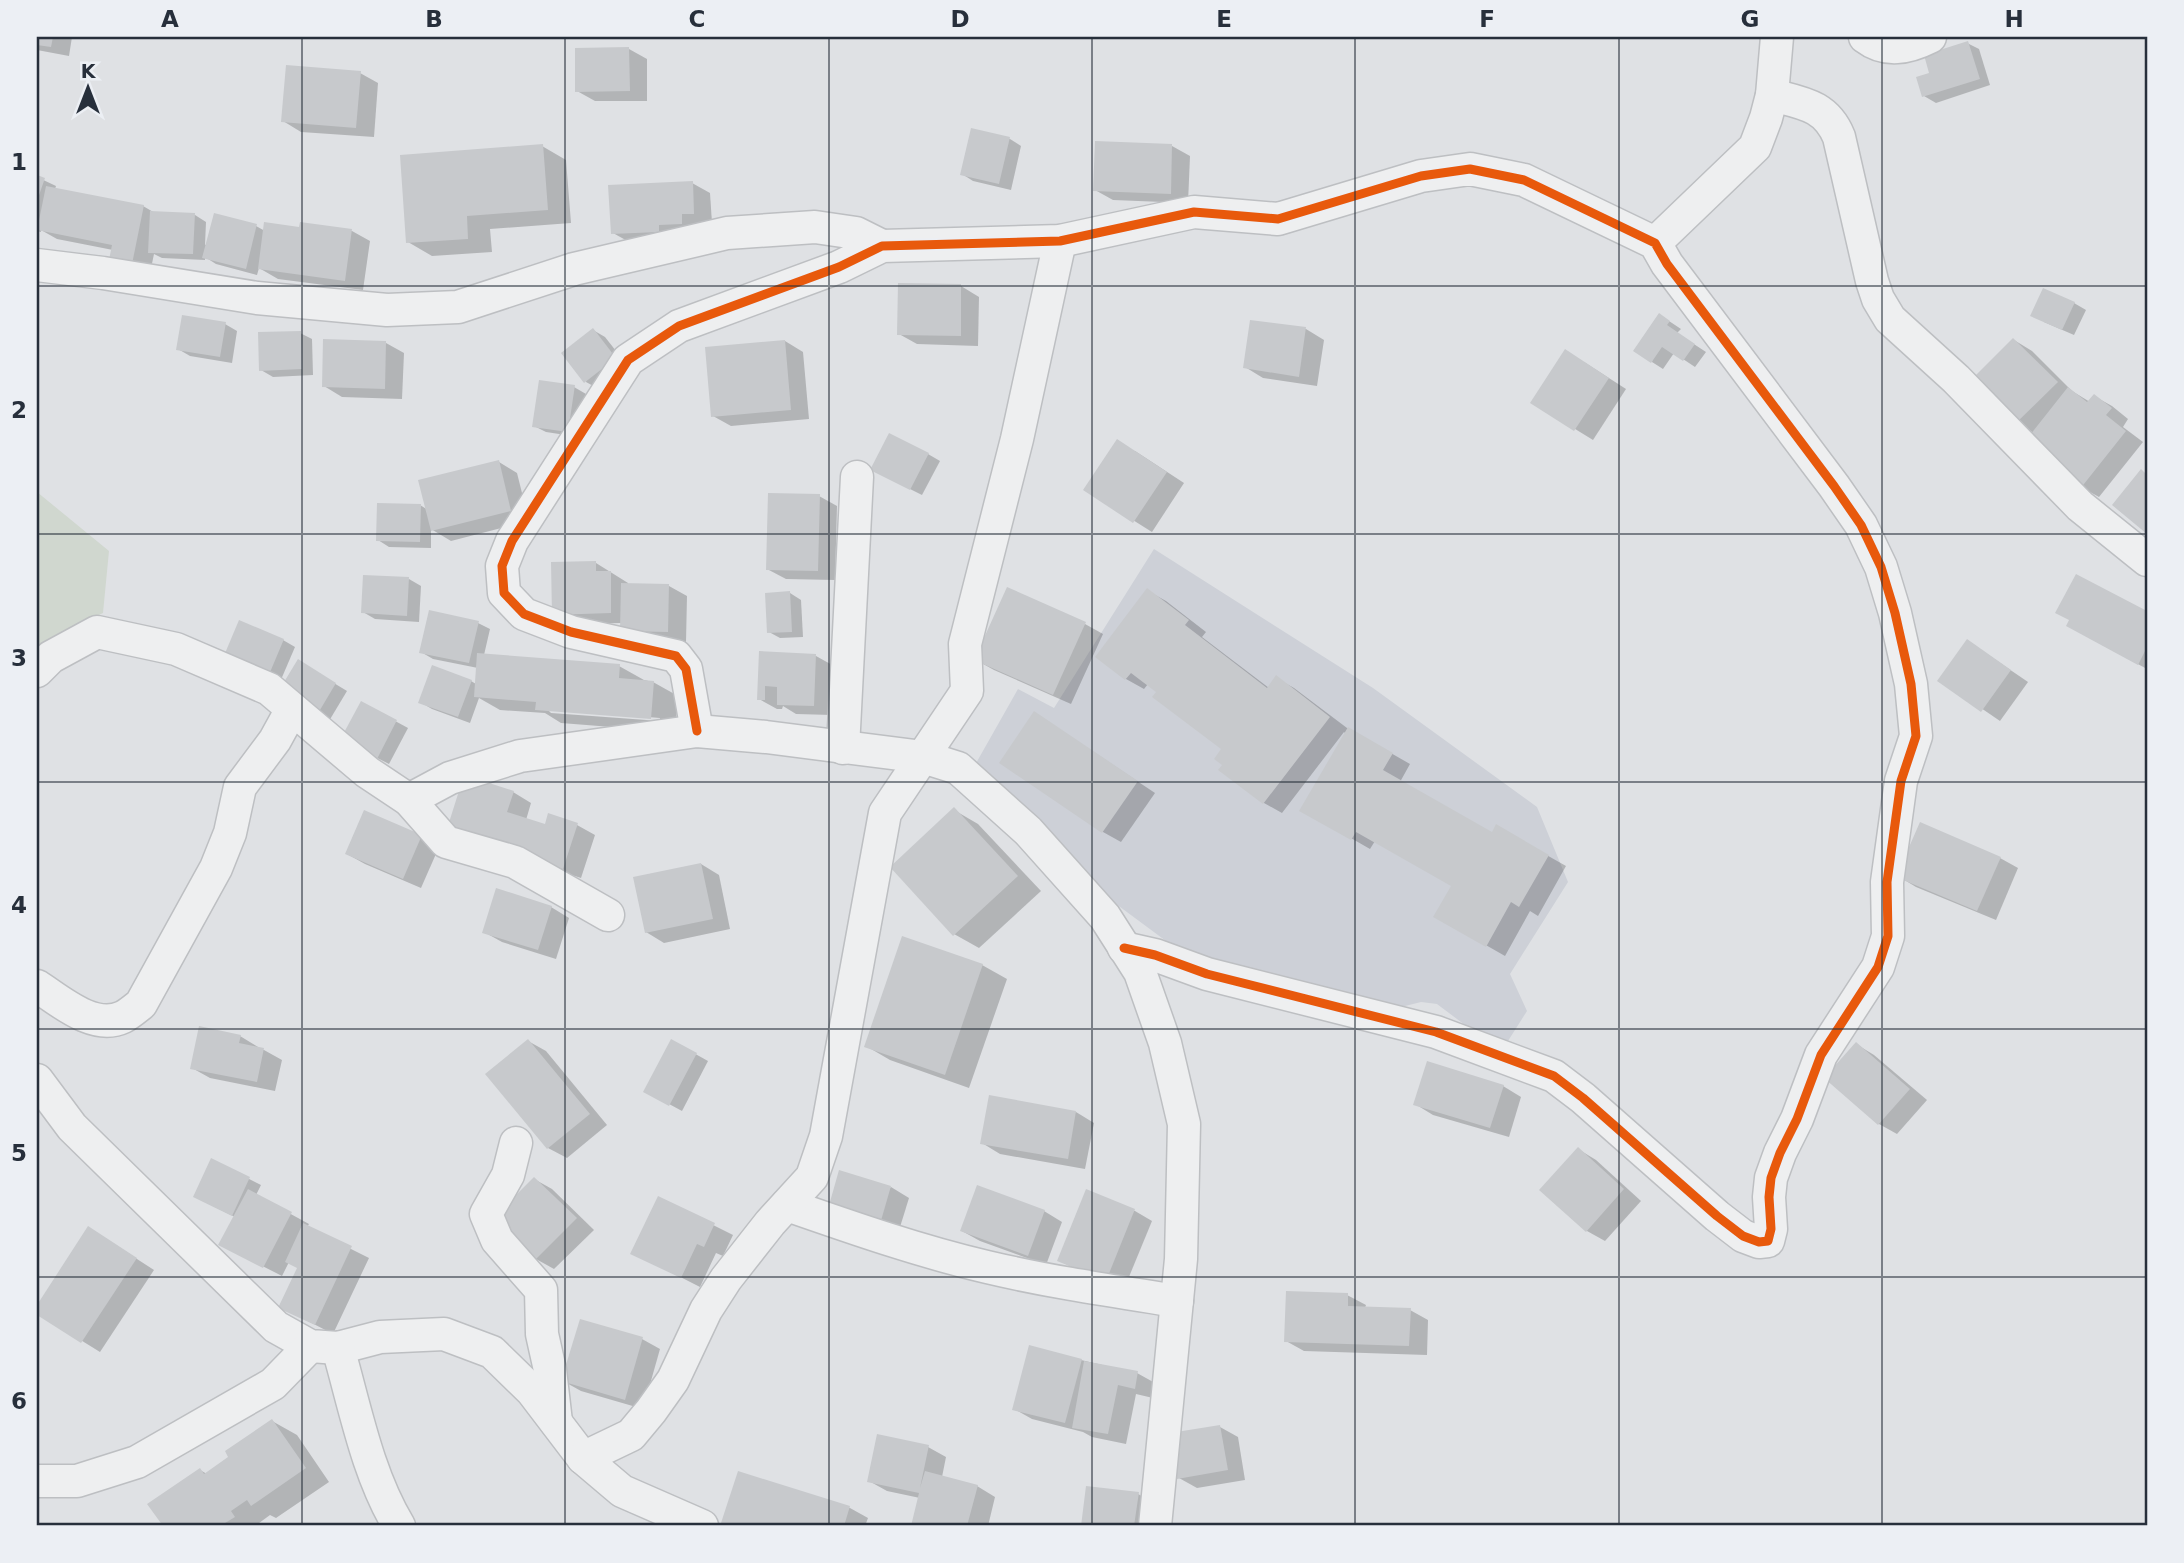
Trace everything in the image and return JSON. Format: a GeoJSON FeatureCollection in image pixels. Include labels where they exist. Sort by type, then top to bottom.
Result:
{"type":"FeatureCollection","features":[{"type":"Feature","properties":{"kind":"street"},"geometry":{"type":"LineString","coordinates":[[1655,243],[1755,147],[1772,95],[1777,37]]}},
{"type":"Feature","properties":{"kind":"street"},"geometry":{"type":"LineString","coordinates":[[1865,37],[1890,48],[1911,46],[1930,37]]}},
{"type":"Feature","properties":{"kind":"street"},"geometry":{"type":"LineString","coordinates":[[1772,95],[1817,109],[1833,122],[1839,137],[1872,281],[1889,319],[1956,379],[2080,506],[2147,560]]}},
{"type":"Feature","properties":{"kind":"street"},"geometry":{"type":"LineString","coordinates":[[697,731],[686,669],[676,656],[570,632],[524,614],[504,593],[502,566],[512,541],[628,360],[679,326],[839,267],[882,246],[1060,241],[1194,212],[1278,219],[1422,176],[1470,169],[1524,180],[1655,243],[1667,264],[1861,525],[1881,567],[1895,613],[1911,684],[1916,736],[1901,780],[1887,882],[1888,936],[1878,967],[1821,1055],[1797,1119],[1780,1153],[1771,1178],[1771,1229],[1768,1241],[1759,1242],[1742,1236],[1584,1098],[1554,1076],[1436,1032],[1207,974],[1156,955],[1124,948]]}},
{"type":"Feature","properties":{"kind":"street"},"geometry":{"type":"LineString","coordinates":[[37,265],[257,298],[387,310],[458,307],[574,269],[727,233],[814,227],[856,233],[882,246]]}},
{"type":"Feature","properties":{"kind":"street"},"geometry":{"type":"LineString","coordinates":[[583,1458],[631,1435],[673,1380],[706,1310],[726,1279],[751,1246],[812,1177],[826,1136],[885,813],[967,691],[965,644],[1017,439],[1060,241]]}},
{"type":"Feature","properties":{"kind":"street"},"geometry":{"type":"LineString","coordinates":[[843,748],[857,477]]}},
{"type":"Feature","properties":{"kind":"street"},"geometry":{"type":"LineString","coordinates":[[37,671],[51,657],[97,632],[176,649],[269,689],[367,772],[409,800],[446,842],[515,862],[608,915]]}},
{"type":"Feature","properties":{"kind":"street"},"geometry":{"type":"LineString","coordinates":[[37,986],[86,1017],[105,1021],[123,1017],[141,1004],[216,867],[230,833],[240,787],[275,740],[292,709]]}},
{"type":"Feature","properties":{"kind":"street"},"geometry":{"type":"LineString","coordinates":[[409,800],[450,778],[520,756],[697,731],[923,757],[958,768],[1028,831],[1105,917],[1140,972],[1166,1043],[1184,1124],[1181,1259],[1156,1526]]}},
{"type":"Feature","properties":{"kind":"street"},"geometry":{"type":"LineString","coordinates":[[37,1080],[72,1127],[276,1327],[324,1347],[388,1508],[399,1526]]}},
{"type":"Feature","properties":{"kind":"street"},"geometry":{"type":"LineString","coordinates":[[516,1143],[509,1175],[486,1214],[497,1240],[541,1290],[542,1334],[550,1370],[556,1422]]}},
{"type":"Feature","properties":{"kind":"street"},"geometry":{"type":"LineString","coordinates":[[787,1205],[858,1230],[986,1267],[1044,1280],[1177,1301]]}},
{"type":"Feature","properties":{"kind":"street"},"geometry":{"type":"LineString","coordinates":[[37,1481],[77,1481],[137,1462],[273,1384],[324,1347],[380,1337],[444,1334],[492,1352],[532,1391],[583,1458],[622,1491],[702,1526]]}},
{"type":"Feature","properties":{"kind":"shaded area"},"geometry":{"type":"Polygon","coordinates":[[[37,492],[109,551],[103,613],[72,628],[37,658],[37,492]]]}},
{"type":"Feature","properties":{"kind":"shaded area"},"geometry":{"type":"Polygon","coordinates":[[[1154,549],[1373,688],[1537,807],[1568,882],[1510,974],[1527,1011],[1501,1052],[1437,1004],[1421,1002],[1397,1008],[1189,958],[1112,901],[975,765],[1018,689],[1054,708],[1154,549]]]}},
{"type":"Feature","properties":{"kind":"building"},"geometry":{"type":"Polygon","coordinates":[[[37,37],[53,37],[51,47],[37,45],[37,37]]]}},
{"type":"Feature","properties":{"kind":"building"},"geometry":{"type":"Polygon","coordinates":[[[1968,41],[1980,79],[1922,97],[1916,77],[1929,73],[1924,55],[1968,41]]]}},
{"type":"Feature","properties":{"kind":"building"},"geometry":{"type":"Polygon","coordinates":[[[629,47],[630,91],[575,92],[575,48],[629,47]]]}},
{"type":"Feature","properties":{"kind":"building"},"geometry":{"type":"Polygon","coordinates":[[[286,65],[361,71],[356,128],[281,122],[286,65]]]}},
{"type":"Feature","properties":{"kind":"building"},"geometry":{"type":"Polygon","coordinates":[[[971,128],[1010,137],[999,184],[960,175],[971,128]]]}},
{"type":"Feature","properties":{"kind":"building"},"geometry":{"type":"Polygon","coordinates":[[[1095,141],[1172,144],[1171,194],[1093,191],[1095,141]]]}},
{"type":"Feature","properties":{"kind":"building"},"geometry":{"type":"Polygon","coordinates":[[[543,144],[548,210],[467,216],[468,239],[406,243],[400,155],[543,144]]]}},
{"type":"Feature","properties":{"kind":"building"},"geometry":{"type":"Polygon","coordinates":[[[37,175],[45,178],[37,201],[37,175]]]}},
{"type":"Feature","properties":{"kind":"building"},"geometry":{"type":"Polygon","coordinates":[[[693,181],[694,214],[682,214],[682,224],[659,225],[659,232],[611,234],[608,185],[693,181]]]}},
{"type":"Feature","properties":{"kind":"building"},"geometry":{"type":"Polygon","coordinates":[[[46,186],[144,205],[131,269],[108,265],[112,245],[37,230],[46,186]]]}},
{"type":"Feature","properties":{"kind":"building"},"geometry":{"type":"Polygon","coordinates":[[[150,211],[195,213],[193,254],[148,253],[150,211]]]}},
{"type":"Feature","properties":{"kind":"building"},"geometry":{"type":"Polygon","coordinates":[[[214,213],[257,224],[246,269],[202,258],[214,213]]]}},
{"type":"Feature","properties":{"kind":"building"},"geometry":{"type":"Polygon","coordinates":[[[264,222],[299,227],[300,222],[352,229],[345,281],[258,269],[264,222]]]}},
{"type":"Feature","properties":{"kind":"building"},"geometry":{"type":"Polygon","coordinates":[[[898,283],[961,284],[961,336],[897,335],[898,283]]]}},
{"type":"Feature","properties":{"kind":"building"},"geometry":{"type":"Polygon","coordinates":[[[2043,288],[2075,302],[2062,330],[2030,316],[2043,288]]]}},
{"type":"Feature","properties":{"kind":"building"},"geometry":{"type":"Polygon","coordinates":[[[1659,313],[1670,321],[1667,325],[1695,344],[1683,361],[1662,347],[1651,363],[1633,351],[1659,313]]]}},
{"type":"Feature","properties":{"kind":"building"},"geometry":{"type":"Polygon","coordinates":[[[182,315],[226,322],[220,357],[176,350],[182,315]]]}},
{"type":"Feature","properties":{"kind":"building"},"geometry":{"type":"Polygon","coordinates":[[[1250,320],[1306,327],[1299,377],[1243,368],[1250,320]]]}},
{"type":"Feature","properties":{"kind":"building"},"geometry":{"type":"Polygon","coordinates":[[[593,328],[616,358],[584,383],[561,353],[593,328]]]}},
{"type":"Feature","properties":{"kind":"building"},"geometry":{"type":"Polygon","coordinates":[[[301,331],[302,369],[259,371],[258,332],[301,331]]]}},
{"type":"Feature","properties":{"kind":"building"},"geometry":{"type":"Polygon","coordinates":[[[2013,338],[2058,382],[2015,424],[1971,380],[2013,338]]]}},
{"type":"Feature","properties":{"kind":"building"},"geometry":{"type":"Polygon","coordinates":[[[323,339],[386,341],[385,389],[322,387],[323,339]]]}},
{"type":"Feature","properties":{"kind":"building"},"geometry":{"type":"Polygon","coordinates":[[[785,340],[791,410],[711,417],[705,347],[785,340]]]}},
{"type":"Feature","properties":{"kind":"building"},"geometry":{"type":"Polygon","coordinates":[[[1565,349],[1609,378],[1574,431],[1530,403],[1565,349]]]}},
{"type":"Feature","properties":{"kind":"building"},"geometry":{"type":"Polygon","coordinates":[[[539,380],[575,385],[568,432],[532,427],[539,380]]]}},
{"type":"Feature","properties":{"kind":"building"},"geometry":{"type":"Polygon","coordinates":[[[2068,387],[2087,402],[2094,394],[2112,408],[2106,415],[2126,431],[2080,489],[2023,444],[2068,387]]]}},
{"type":"Feature","properties":{"kind":"building"},"geometry":{"type":"Polygon","coordinates":[[[889,433],[929,453],[910,490],[870,470],[889,433]]]}},
{"type":"Feature","properties":{"kind":"building"},"geometry":{"type":"Polygon","coordinates":[[[1117,439],[1167,472],[1133,523],[1083,490],[1117,439]]]}},
{"type":"Feature","properties":{"kind":"building"},"geometry":{"type":"Polygon","coordinates":[[[499,460],[511,511],[431,531],[418,480],[499,460]]]}},
{"type":"Feature","properties":{"kind":"building"},"geometry":{"type":"Polygon","coordinates":[[[2141,469],[2147,475],[2147,534],[2112,505],[2141,469]]]}},
{"type":"Feature","properties":{"kind":"building"},"geometry":{"type":"Polygon","coordinates":[[[768,493],[820,494],[818,571],[766,570],[768,493]]]}},
{"type":"Feature","properties":{"kind":"building"},"geometry":{"type":"Polygon","coordinates":[[[377,503],[421,504],[420,542],[376,541],[377,503]]]}},
{"type":"Feature","properties":{"kind":"building"},"geometry":{"type":"Polygon","coordinates":[[[596,561],[596,571],[611,571],[611,613],[552,615],[551,562],[596,561]]]}},
{"type":"Feature","properties":{"kind":"building"},"geometry":{"type":"Polygon","coordinates":[[[2076,574],[2147,611],[2147,647],[2138,665],[2066,626],[2069,620],[2055,613],[2076,574]]]}},
{"type":"Feature","properties":{"kind":"building"},"geometry":{"type":"Polygon","coordinates":[[[363,575],[409,577],[407,616],[361,613],[363,575]]]}},
{"type":"Feature","properties":{"kind":"building"},"geometry":{"type":"Polygon","coordinates":[[[621,583],[669,584],[668,632],[620,631],[621,583]]]}},
{"type":"Feature","properties":{"kind":"building"},"geometry":{"type":"Polygon","coordinates":[[[1007,587],[1086,622],[1053,695],[974,660],[1007,587]]]}},
{"type":"Feature","properties":{"kind":"building"},"geometry":{"type":"Polygon","coordinates":[[[1147,588],[1189,620],[1185,625],[1267,688],[1276,675],[1330,717],[1263,804],[1218,770],[1222,765],[1214,759],[1221,749],[1152,697],[1156,692],[1131,673],[1125,680],[1095,657],[1147,588]]]}},
{"type":"Feature","properties":{"kind":"building"},"geometry":{"type":"Polygon","coordinates":[[[790,591],[792,632],[767,633],[765,593],[790,591]]]}},
{"type":"Feature","properties":{"kind":"building"},"geometry":{"type":"Polygon","coordinates":[[[429,610],[479,621],[469,663],[419,653],[429,610]]]}},
{"type":"Feature","properties":{"kind":"building"},"geometry":{"type":"Polygon","coordinates":[[[239,620],[284,639],[268,677],[223,658],[239,620]]]}},
{"type":"Feature","properties":{"kind":"building"},"geometry":{"type":"Polygon","coordinates":[[[1967,639],[2011,670],[1981,712],[1937,681],[1967,639]]]}},
{"type":"Feature","properties":{"kind":"building"},"geometry":{"type":"Polygon","coordinates":[[[759,651],[816,654],[814,706],[777,705],[777,687],[765,686],[765,700],[757,700],[759,651]]]}},
{"type":"Feature","properties":{"kind":"building"},"geometry":{"type":"Polygon","coordinates":[[[477,653],[620,664],[619,678],[654,681],[651,719],[535,710],[536,702],[474,697],[477,653]]]}},
{"type":"Feature","properties":{"kind":"building"},"geometry":{"type":"Polygon","coordinates":[[[298,659],[336,683],[317,715],[278,692],[298,659]]]}},
{"type":"Feature","properties":{"kind":"building"},"geometry":{"type":"Polygon","coordinates":[[[432,665],[472,680],[458,717],[418,703],[432,665]]]}},
{"type":"Feature","properties":{"kind":"building"},"geometry":{"type":"Polygon","coordinates":[[[361,701],[397,720],[377,759],[340,740],[361,701]]]}},
{"type":"Feature","properties":{"kind":"building"},"geometry":{"type":"Polygon","coordinates":[[[1034,711],[1138,781],[1102,833],[999,763],[1034,711]]]}},
{"type":"Feature","properties":{"kind":"building"},"geometry":{"type":"Polygon","coordinates":[[[1348,727],[1393,753],[1383,770],[1492,832],[1496,824],[1549,855],[1519,907],[1511,902],[1486,947],[1433,917],[1451,886],[1356,832],[1351,840],[1299,811],[1348,727]]]}},
{"type":"Feature","properties":{"kind":"building"},"geometry":{"type":"Polygon","coordinates":[[[464,775],[514,791],[507,812],[545,824],[548,813],[578,823],[563,869],[446,832],[464,775]]]}},
{"type":"Feature","properties":{"kind":"building"},"geometry":{"type":"Polygon","coordinates":[[[954,807],[1018,876],[953,936],[890,867],[954,807]]]}},
{"type":"Feature","properties":{"kind":"building"},"geometry":{"type":"Polygon","coordinates":[[[364,810],[422,835],[403,879],[345,854],[364,810]]]}},
{"type":"Feature","properties":{"kind":"building"},"geometry":{"type":"Polygon","coordinates":[[[1920,822],[2001,857],[1977,911],[1896,877],[1920,822]]]}},
{"type":"Feature","properties":{"kind":"building"},"geometry":{"type":"Polygon","coordinates":[[[701,863],[713,919],[645,933],[633,877],[701,863]]]}},
{"type":"Feature","properties":{"kind":"building"},"geometry":{"type":"Polygon","coordinates":[[[496,888],[552,906],[538,950],[482,933],[496,888]]]}},
{"type":"Feature","properties":{"kind":"building"},"geometry":{"type":"Polygon","coordinates":[[[902,936],[983,964],[945,1075],[864,1047],[902,936]]]}},
{"type":"Feature","properties":{"kind":"building"},"geometry":{"type":"Polygon","coordinates":[[[199,1026],[241,1035],[239,1043],[264,1048],[257,1082],[190,1069],[199,1026]]]}},
{"type":"Feature","properties":{"kind":"building"},"geometry":{"type":"Polygon","coordinates":[[[528,1039],[590,1114],[547,1149],[485,1074],[528,1039]]]}},
{"type":"Feature","properties":{"kind":"building"},"geometry":{"type":"Polygon","coordinates":[[[671,1039],[697,1053],[669,1106],[643,1092],[671,1039]]]}},
{"type":"Feature","properties":{"kind":"building"},"geometry":{"type":"Polygon","coordinates":[[[1856,1042],[1910,1089],[1878,1125],[1824,1078],[1856,1042]]]}},
{"type":"Feature","properties":{"kind":"building"},"geometry":{"type":"Polygon","coordinates":[[[1427,1061],[1504,1085],[1490,1128],[1413,1105],[1427,1061]]]}},
{"type":"Feature","properties":{"kind":"building"},"geometry":{"type":"Polygon","coordinates":[[[989,1095],[1076,1111],[1068,1159],[980,1144],[989,1095]]]}},
{"type":"Feature","properties":{"kind":"building"},"geometry":{"type":"Polygon","coordinates":[[[1578,1147],[1624,1189],[1586,1232],[1539,1190],[1578,1147]]]}},
{"type":"Feature","properties":{"kind":"building"},"geometry":{"type":"Polygon","coordinates":[[[211,1158],[250,1177],[232,1216],[193,1197],[211,1158]]]}},
{"type":"Feature","properties":{"kind":"building"},"geometry":{"type":"Polygon","coordinates":[[[839,1170],[891,1186],[878,1231],[826,1216],[839,1170]]]}},
{"type":"Feature","properties":{"kind":"building"},"geometry":{"type":"Polygon","coordinates":[[[534,1177],[577,1218],[535,1260],[493,1218],[534,1177]]]}},
{"type":"Feature","properties":{"kind":"building"},"geometry":{"type":"Polygon","coordinates":[[[977,1185],[1045,1210],[1028,1256],[960,1231],[977,1185]]]}},
{"type":"Feature","properties":{"kind":"building"},"geometry":{"type":"Polygon","coordinates":[[[248,1189],[292,1212],[263,1268],[218,1245],[248,1189]]]}},
{"type":"Feature","properties":{"kind":"building"},"geometry":{"type":"Polygon","coordinates":[[[1086,1189],[1135,1209],[1106,1281],[1057,1261],[1086,1189]]]}},
{"type":"Feature","properties":{"kind":"building"},"geometry":{"type":"Polygon","coordinates":[[[658,1196],[715,1223],[704,1247],[697,1244],[681,1278],[630,1254],[658,1196]]]}},
{"type":"Feature","properties":{"kind":"building"},"geometry":{"type":"Polygon","coordinates":[[[303,1223],[352,1246],[315,1325],[278,1308],[297,1268],[285,1262],[303,1223]]]}},
{"type":"Feature","properties":{"kind":"building"},"geometry":{"type":"Polygon","coordinates":[[[88,1226],[137,1258],[81,1343],[37,1315],[37,1305],[88,1226]]]}},
{"type":"Feature","properties":{"kind":"building"},"geometry":{"type":"Polygon","coordinates":[[[1286,1291],[1348,1293],[1348,1306],[1411,1308],[1409,1346],[1284,1342],[1286,1291]]]}},
{"type":"Feature","properties":{"kind":"building"},"geometry":{"type":"Polygon","coordinates":[[[580,1319],[643,1337],[625,1400],[561,1381],[580,1319]]]}},
{"type":"Feature","properties":{"kind":"building"},"geometry":{"type":"Polygon","coordinates":[[[1029,1345],[1082,1359],[1065,1423],[1012,1410],[1029,1345]]]}},
{"type":"Feature","properties":{"kind":"building"},"geometry":{"type":"Polygon","coordinates":[[[1084,1361],[1138,1371],[1135,1389],[1118,1385],[1108,1434],[1072,1428],[1084,1361]]]}},
{"type":"Feature","properties":{"kind":"building"},"geometry":{"type":"Polygon","coordinates":[[[272,1419],[306,1468],[251,1506],[247,1500],[231,1511],[235,1517],[220,1526],[163,1526],[147,1504],[200,1468],[204,1474],[228,1457],[225,1451],[272,1419]]]}},
{"type":"Feature","properties":{"kind":"building"},"geometry":{"type":"Polygon","coordinates":[[[1220,1425],[1228,1470],[1177,1479],[1170,1433],[1220,1425]]]}},
{"type":"Feature","properties":{"kind":"building"},"geometry":{"type":"Polygon","coordinates":[[[877,1434],[929,1445],[920,1488],[925,1471],[978,1485],[967,1526],[950,1523],[949,1526],[911,1526],[919,1493],[867,1482],[877,1434]]]}},
{"type":"Feature","properties":{"kind":"building"},"geometry":{"type":"Polygon","coordinates":[[[738,1471],[850,1506],[844,1526],[720,1526],[738,1471]]]}},
{"type":"Feature","properties":{"kind":"building"},"geometry":{"type":"Polygon","coordinates":[[[1086,1486],[1139,1492],[1134,1526],[1081,1526],[1086,1486]]]}},
{"type":"Feature","properties":{"kind":"cycle path"},"geometry":{"type":"LineString","coordinates":[[697,731],[686,669],[676,656],[571,632],[524,614],[504,593],[502,566],[512,541],[628,360],[679,326],[839,267],[882,246],[1060,241],[1194,212],[1278,219],[1421,176],[1470,169],[1524,180],[1655,243],[1667,264],[1861,525],[1881,567],[1895,613],[1911,684],[1916,736],[1901,781],[1887,882],[1888,936],[1878,967],[1821,1055],[1797,1119],[1780,1153],[1771,1178],[1771,1229],[1768,1241],[1759,1242],[1743,1236],[1717,1216],[1583,1098],[1554,1076],[1436,1032],[1207,974],[1155,955],[1124,948]]}}]}
